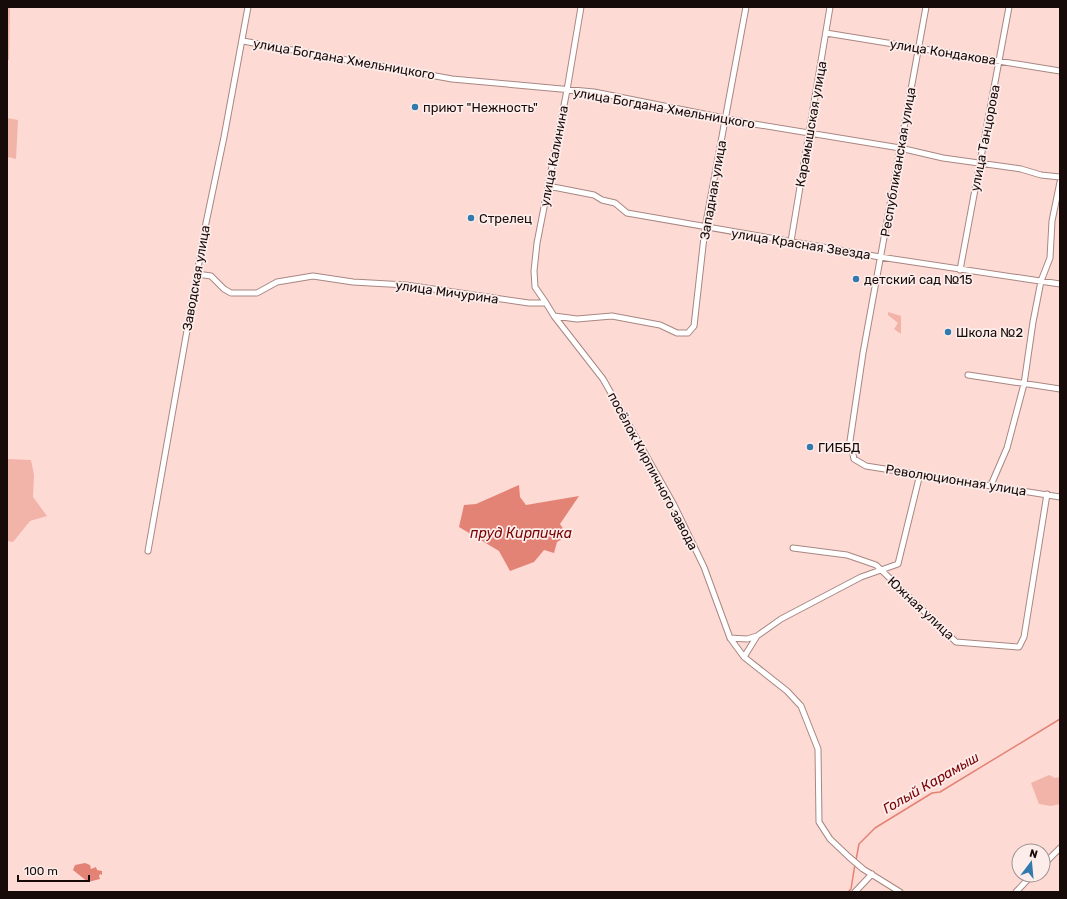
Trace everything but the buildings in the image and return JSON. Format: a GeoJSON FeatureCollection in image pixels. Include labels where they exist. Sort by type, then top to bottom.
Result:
{"type":"FeatureCollection","features":[{"type":"Feature","properties":{"kind":"street","name":"Заводская улица"},"geometry":{"type":"LineString","coordinates":[[148,550],[197,274],[243,41],[248,7]]}},
{"type":"Feature","properties":{"kind":"street","name":"улица Калинина"},"geometry":{"type":"LineString","coordinates":[[546,303],[535,287],[534,271],[548,186],[582,7]]}},
{"type":"Feature","properties":{"kind":"street","name":"Западная улица"},"geometry":{"type":"LineString","coordinates":[[554,316],[577,319],[612,316],[660,325],[677,333],[688,333],[694,326],[705,228],[746,7]]}},
{"type":"Feature","properties":{"kind":"street","name":"Карамышская улица"},"geometry":{"type":"LineString","coordinates":[[791,241],[830,7]]}},
{"type":"Feature","properties":{"kind":"street","name":"Республиканская улица"},"geometry":{"type":"LineString","coordinates":[[854,459],[850,441],[863,353],[926,7]]}},
{"type":"Feature","properties":{"kind":"street","name":"улица Танцорова"},"geometry":{"type":"LineString","coordinates":[[960,270],[981,164],[1009,7]]}},
{"type":"Feature","properties":{"kind":"street","name":"улица Кондакова"},"geometry":{"type":"LineString","coordinates":[[826,33],[1060,71]]}},
{"type":"Feature","properties":{"kind":"street","name":"улица Богдана Хмельницкого"},"geometry":{"type":"LineString","coordinates":[[243,41],[452,79],[594,92],[726,118],[900,148],[981,164],[1021,169],[1041,175],[1060,177]]}},
{"type":"Feature","properties":{"kind":"street"},"geometry":{"type":"LineString","coordinates":[[992,485],[1007,448],[1024,384],[1033,322],[1041,281],[1050,258],[1052,221],[1060,182]]}},
{"type":"Feature","properties":{"kind":"street","name":"улица Красная Звезда"},"geometry":{"type":"LineString","coordinates":[[548,186],[594,195],[602,200],[615,203],[627,213],[705,228],[960,270],[1060,284]]}},
{"type":"Feature","properties":{"kind":"street","name":"улица Мичурина"},"geometry":{"type":"LineString","coordinates":[[197,274],[211,276],[224,289],[231,293],[257,292],[277,282],[313,276],[353,282],[406,285],[529,303],[546,303]]}},
{"type":"Feature","properties":{"kind":"street"},"geometry":{"type":"LineString","coordinates":[[546,303],[554,316]]}},
{"type":"Feature","properties":{"kind":"street","name":"посёлок Кирпичного завода"},"geometry":{"type":"LineString","coordinates":[[554,316],[603,380],[674,505],[704,567],[730,638],[744,657],[787,691],[802,706],[818,748],[819,822],[830,839],[849,857],[863,869],[900,892]]}},
{"type":"Feature","properties":{"kind":"street"},"geometry":{"type":"LineString","coordinates":[[968,375],[1060,389]]}},
{"type":"Feature","properties":{"kind":"street","name":"Революционная улица"},"geometry":{"type":"LineString","coordinates":[[854,459],[866,466],[1060,497]]}},
{"type":"Feature","properties":{"kind":"street"},"geometry":{"type":"LineString","coordinates":[[730,638],[747,639],[757,636],[781,618],[802,607],[861,577],[882,571],[898,564],[920,474]]}},
{"type":"Feature","properties":{"kind":"street","name":"Южная улица"},"geometry":{"type":"LineString","coordinates":[[793,548],[847,555],[876,565],[956,642],[1019,647],[1024,637],[1047,494]]}},
{"type":"Feature","properties":{"kind":"street"},"geometry":{"type":"LineString","coordinates":[[744,657],[757,636]]}},
{"type":"Feature","properties":{"kind":"street"},"geometry":{"type":"LineString","coordinates":[[1051,857],[1060,848]]}},
{"type":"Feature","properties":{"kind":"street"},"geometry":{"type":"LineString","coordinates":[[855,892],[872,874]]}},
{"type":"Feature","properties":{"kind":"street"},"geometry":{"type":"LineString","coordinates":[[1016,892],[1024,883]]}},
{"type":"Feature","properties":{"kind":"shaded area"},"geometry":{"type":"Polygon","coordinates":[[[7,7],[10,7],[9,60],[7,60],[7,7]]]}},
{"type":"Feature","properties":{"kind":"shaded area"},"geometry":{"type":"Polygon","coordinates":[[[7,118],[18,120],[16,159],[9,157],[7,161],[7,118]]]}},
{"type":"Feature","properties":{"kind":"shaded area"},"geometry":{"type":"Polygon","coordinates":[[[888,312],[901,316],[901,334],[894,329],[898,323],[888,315],[888,312]]]}},
{"type":"Feature","properties":{"kind":"shaded area"},"geometry":{"type":"Polygon","coordinates":[[[7,459],[31,460],[34,475],[33,497],[47,516],[30,521],[13,542],[7,541],[7,459]]]}},
{"type":"Feature","properties":{"kind":"shaded area"},"geometry":{"type":"Polygon","coordinates":[[[1049,775],[1055,778],[1060,777],[1060,804],[1051,806],[1039,804],[1031,783],[1049,775]]]}},
{"type":"Feature","properties":{"kind":"water","name":"пруд Кирпичка"},"geometry":{"type":"Polygon","coordinates":[[[519,485],[520,497],[526,505],[579,496],[560,524],[568,536],[557,542],[554,553],[544,550],[534,562],[510,571],[499,551],[459,527],[464,505],[476,504],[519,485]]]}},
{"type":"Feature","properties":{"kind":"water"},"geometry":{"type":"Polygon","coordinates":[[[85,863],[90,865],[91,869],[96,867],[97,870],[102,871],[102,875],[100,874],[99,876],[100,879],[88,882],[73,870],[75,865],[85,863]]]}},
{"type":"Feature","properties":{"kind":"waterway","name":"Голый Карамыш"},"geometry":{"type":"LineString","coordinates":[[856,860],[859,844],[875,828],[932,793],[940,792],[1060,719]]}},
{"type":"Feature","properties":{"kind":"waterway","name":"Голый Карамыш"},"geometry":{"type":"LineString","coordinates":[[848,892],[851,889],[855,864]]}},
{"type":"Feature","properties":{"kind":"place","name":"приют \"Нежность\""},"geometry":{"type":"Point","coordinates":[415,107]}},
{"type":"Feature","properties":{"kind":"place","name":"Стрелец"},"geometry":{"type":"Point","coordinates":[471,218]}},
{"type":"Feature","properties":{"kind":"place","name":"детский сад №15"},"geometry":{"type":"Point","coordinates":[856,279]}},
{"type":"Feature","properties":{"kind":"place","name":"Школа №2"},"geometry":{"type":"Point","coordinates":[948,332]}},
{"type":"Feature","properties":{"kind":"place","name":"ГИББД"},"geometry":{"type":"Point","coordinates":[810,447]}}]}
